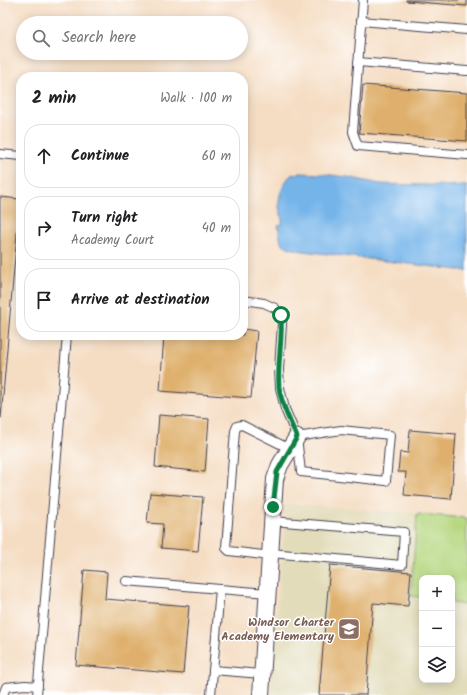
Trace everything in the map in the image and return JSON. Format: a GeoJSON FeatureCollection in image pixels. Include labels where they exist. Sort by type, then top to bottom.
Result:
{"type":"FeatureCollection","features":[{"type":"Feature","properties":{"kind":"street"},"geometry":{"type":"LineString","coordinates":[[261,695],[272,521],[277,472],[293,443]]}},
{"type":"Feature","properties":{"kind":"lane"},"geometry":{"type":"LineString","coordinates":[[363,0],[353,132],[358,146],[467,154]]}},
{"type":"Feature","properties":{"kind":"lane"},"geometry":{"type":"LineString","coordinates":[[361,21],[467,30]]}},
{"type":"Feature","properties":{"kind":"lane"},"geometry":{"type":"LineString","coordinates":[[358,62],[467,71]]}},
{"type":"Feature","properties":{"kind":"lane"},"geometry":{"type":"LineString","coordinates":[[0,154],[16,156]]}},
{"type":"Feature","properties":{"kind":"lane"},"geometry":{"type":"LineString","coordinates":[[248,301],[264,303],[275,308],[281,315],[282,324],[279,369],[280,388],[293,443],[301,472],[386,481],[390,435],[341,430],[293,443],[242,425],[238,426],[236,431],[226,548],[229,551],[402,566],[404,532],[272,521]]}},
{"type":"Feature","properties":{"kind":"lane"},"geometry":{"type":"LineString","coordinates":[[37,695],[67,340]]}},
{"type":"Feature","properties":{"kind":"lane"},"geometry":{"type":"LineString","coordinates":[[126,581],[268,592]]}},
{"type":"Feature","properties":{"kind":"lane"},"geometry":{"type":"LineString","coordinates":[[211,695],[220,589]]}},
{"type":"Feature","properties":{"kind":"lane"},"geometry":{"type":"LineString","coordinates":[[213,670],[262,674]]}},
{"type":"Feature","properties":{"kind":"lane"},"geometry":{"type":"LineString","coordinates":[[3,695],[6,687],[25,685],[38,686]]}},
{"type":"Feature","properties":{"kind":"shaded area","name":"Windsor Charter Academy Elementary"},"geometry":{"type":"Polygon","coordinates":[[[286,504],[467,517],[467,695],[270,695],[286,504]]]}},
{"type":"Feature","properties":{"kind":"green space"},"geometry":{"type":"Polygon","coordinates":[[[417,514],[467,518],[467,605],[455,603],[455,575],[419,575],[419,597],[411,596],[417,514]]]}},
{"type":"Feature","properties":{"kind":"water"},"geometry":{"type":"Polygon","coordinates":[[[299,173],[347,177],[380,184],[467,186],[467,271],[303,251],[290,248],[281,243],[278,225],[282,224],[279,206],[280,196],[288,178],[291,175],[299,173]]]}},
{"type":"Feature","properties":{"kind":"building"},"geometry":{"type":"Polygon","coordinates":[[[467,0],[467,6],[406,1],[467,0]]]}},
{"type":"Feature","properties":{"kind":"building"},"geometry":{"type":"Polygon","coordinates":[[[363,85],[467,93],[467,141],[359,133],[363,85]]]}},
{"type":"Feature","properties":{"kind":"building"},"geometry":{"type":"Polygon","coordinates":[[[0,197],[16,199],[16,245],[0,418],[0,197]]]}},
{"type":"Feature","properties":{"kind":"building"},"geometry":{"type":"Polygon","coordinates":[[[248,330],[257,331],[251,398],[160,391],[164,340],[248,340],[248,330]]]}},
{"type":"Feature","properties":{"kind":"building"},"geometry":{"type":"Polygon","coordinates":[[[159,415],[209,419],[205,472],[155,467],[159,415]]]}},
{"type":"Feature","properties":{"kind":"building"},"geometry":{"type":"Polygon","coordinates":[[[410,430],[456,434],[451,499],[404,495],[406,472],[398,472],[400,452],[408,453],[410,430]]]}},
{"type":"Feature","properties":{"kind":"building"},"geometry":{"type":"Polygon","coordinates":[[[150,493],[203,497],[198,551],[161,548],[163,524],[147,523],[150,493]]]}},
{"type":"Feature","properties":{"kind":"building"},"geometry":{"type":"Polygon","coordinates":[[[330,565],[411,572],[408,606],[373,603],[366,695],[319,695],[330,565]]]}},
{"type":"Feature","properties":{"kind":"building"},"geometry":{"type":"Polygon","coordinates":[[[84,570],[107,572],[105,599],[189,606],[183,674],[76,665],[84,570]]]}},
{"type":"Feature","properties":{"kind":"place","name":"Windsor Charter Academy Elementary"},"geometry":{"type":"Point","coordinates":[349,629]}},
{"type":"Feature","properties":{"kind":"route"},"geometry":{"type":"LineString","coordinates":[[273,507],[277,472],[297,437],[281,398],[279,369],[282,324],[281,315]]}}]}
